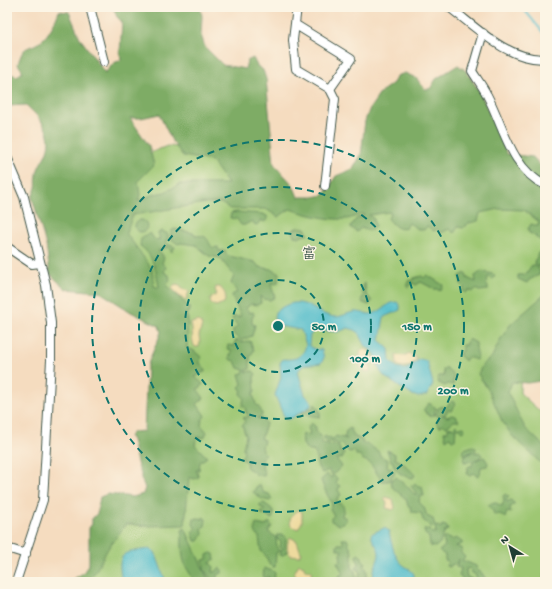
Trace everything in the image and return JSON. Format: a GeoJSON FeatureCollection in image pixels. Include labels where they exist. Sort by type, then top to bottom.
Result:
{"type":"FeatureCollection","features":[{"type":"Feature","properties":{"kind":"street"},"geometry":{"type":"LineString","coordinates":[[90,7],[104,62]]}},
{"type":"Feature","properties":{"kind":"street"},"geometry":{"type":"LineString","coordinates":[[297,7],[293,40],[296,69],[330,89],[335,99],[325,186]]}},
{"type":"Feature","properties":{"kind":"street"},"geometry":{"type":"LineString","coordinates":[[449,7],[499,46],[534,59],[545,59]]}},
{"type":"Feature","properties":{"kind":"street"},"geometry":{"type":"LineString","coordinates":[[296,25],[351,59],[330,89]]}},
{"type":"Feature","properties":{"kind":"street"},"geometry":{"type":"LineString","coordinates":[[483,34],[472,71],[487,94],[508,143],[520,164],[532,177],[545,185]]}},
{"type":"Feature","properties":{"kind":"street"},"geometry":{"type":"LineString","coordinates":[[7,157],[24,197],[46,285],[51,323],[46,470],[43,500],[16,582]]}},
{"type":"Feature","properties":{"kind":"street"},"geometry":{"type":"LineString","coordinates":[[7,247],[32,264],[40,263]]}},
{"type":"Feature","properties":{"kind":"street"},"geometry":{"type":"LineString","coordinates":[[7,548],[26,554]]}},
{"type":"Feature","properties":{"kind":"green space"},"geometry":{"type":"Polygon","coordinates":[[[113,7],[200,7],[202,16],[201,35],[205,47],[223,65],[245,69],[247,61],[253,58],[257,66],[263,70],[266,79],[274,164],[293,185],[298,197],[324,195],[336,176],[353,169],[361,155],[365,121],[370,108],[381,92],[393,83],[397,76],[405,73],[416,78],[425,89],[430,89],[436,79],[458,65],[465,70],[480,92],[507,154],[533,157],[545,171],[545,243],[535,237],[535,235],[529,233],[528,229],[531,224],[538,226],[539,222],[524,210],[499,209],[480,213],[478,221],[469,223],[463,228],[458,227],[454,233],[449,229],[441,233],[437,229],[434,231],[427,226],[424,230],[418,229],[409,223],[406,228],[400,229],[393,225],[388,218],[391,213],[389,212],[369,215],[374,219],[375,227],[369,231],[361,228],[357,232],[350,227],[357,218],[362,217],[364,214],[348,219],[332,219],[290,209],[278,217],[266,209],[230,209],[221,203],[206,203],[133,215],[126,233],[152,269],[154,286],[159,288],[156,270],[148,254],[140,246],[141,239],[150,233],[155,240],[160,239],[158,233],[162,231],[168,234],[168,239],[166,241],[167,244],[175,247],[172,252],[168,247],[158,251],[164,258],[162,263],[166,267],[164,272],[169,275],[170,280],[166,285],[189,307],[190,312],[186,313],[188,319],[187,348],[193,350],[201,357],[200,363],[206,371],[195,377],[203,384],[197,389],[204,398],[197,404],[205,416],[201,425],[207,432],[204,438],[197,437],[195,445],[207,457],[200,462],[199,470],[196,470],[199,477],[194,479],[189,477],[185,525],[148,526],[126,524],[108,548],[93,574],[89,578],[78,582],[69,582],[83,573],[89,564],[89,528],[92,524],[92,518],[97,514],[100,497],[108,494],[133,497],[143,494],[145,488],[138,467],[132,440],[129,436],[133,432],[144,431],[147,368],[161,332],[159,326],[131,312],[100,292],[66,289],[50,274],[46,245],[32,197],[36,187],[38,171],[49,144],[47,131],[36,115],[26,105],[7,106],[7,73],[17,76],[23,72],[18,64],[22,53],[26,48],[41,41],[47,35],[59,11],[69,12],[80,38],[105,73],[114,63],[121,60],[120,52],[122,22],[117,17],[113,7]],[[159,114],[141,118],[130,118],[149,146],[154,165],[138,181],[140,195],[138,201],[154,194],[165,192],[180,184],[228,184],[212,161],[183,156],[172,141],[159,114]]]}},
{"type":"Feature","properties":{"kind":"green space"},"geometry":{"type":"Polygon","coordinates":[[[167,146],[251,152],[272,200],[526,204],[545,215],[545,327],[521,345],[520,393],[545,416],[545,582],[76,582],[94,568],[106,508],[163,502],[175,319],[76,267],[112,169],[167,146]]]}},
{"type":"Feature","properties":{"kind":"green space"},"geometry":{"type":"Polygon","coordinates":[[[231,213],[263,214],[267,216],[267,220],[264,222],[261,220],[257,225],[252,221],[245,225],[241,225],[237,219],[230,218],[231,213]]]}},
{"type":"Feature","properties":{"kind":"green space"},"geometry":{"type":"Polygon","coordinates":[[[141,220],[145,222],[147,226],[145,230],[141,232],[137,230],[135,226],[137,222],[141,220]]]}},
{"type":"Feature","properties":{"kind":"green space"},"geometry":{"type":"Polygon","coordinates":[[[298,227],[305,228],[308,234],[300,237],[294,236],[293,230],[298,227]]]}},
{"type":"Feature","properties":{"kind":"green space"},"geometry":{"type":"Polygon","coordinates":[[[174,229],[194,233],[196,236],[204,236],[208,239],[213,248],[218,247],[219,251],[225,250],[226,254],[229,256],[255,262],[259,267],[271,269],[279,273],[278,283],[275,284],[272,282],[271,285],[275,297],[270,300],[263,299],[260,296],[261,303],[257,305],[251,304],[246,308],[250,313],[253,312],[254,315],[252,318],[252,324],[255,325],[252,336],[241,340],[233,334],[233,330],[238,326],[232,319],[234,316],[241,316],[232,297],[232,295],[237,292],[231,283],[234,276],[220,258],[209,256],[196,245],[178,244],[171,239],[171,231],[174,229]]]}},
{"type":"Feature","properties":{"kind":"green space"},"geometry":{"type":"Polygon","coordinates":[[[545,248],[545,273],[543,268],[535,264],[534,261],[537,254],[545,248]]]}},
{"type":"Feature","properties":{"kind":"green space"},"geometry":{"type":"Polygon","coordinates":[[[532,265],[538,267],[540,272],[539,275],[529,280],[527,283],[518,279],[518,275],[525,275],[532,265]]]}},
{"type":"Feature","properties":{"kind":"green space"},"geometry":{"type":"Polygon","coordinates":[[[482,271],[495,275],[492,279],[489,277],[487,278],[488,282],[486,284],[488,290],[479,291],[476,289],[472,292],[469,290],[466,293],[463,291],[464,287],[461,284],[460,276],[466,273],[467,278],[476,282],[475,276],[482,271]]]}},
{"type":"Feature","properties":{"kind":"green space"},"geometry":{"type":"Polygon","coordinates":[[[427,275],[443,285],[442,289],[439,291],[438,289],[434,289],[421,282],[416,285],[413,283],[409,287],[406,286],[409,280],[412,281],[414,278],[422,276],[424,278],[427,275]]]}},
{"type":"Feature","properties":{"kind":"green space"},"geometry":{"type":"Polygon","coordinates":[[[365,283],[366,294],[372,301],[369,305],[363,303],[361,300],[364,295],[361,292],[364,290],[362,285],[365,283]]]}},
{"type":"Feature","properties":{"kind":"green space"},"geometry":{"type":"Polygon","coordinates":[[[545,294],[545,373],[540,381],[528,383],[512,382],[508,393],[525,428],[545,447],[545,467],[513,437],[502,421],[489,391],[478,374],[483,364],[492,357],[500,340],[510,325],[545,294]]]}},
{"type":"Feature","properties":{"kind":"green space"},"geometry":{"type":"Polygon","coordinates":[[[469,339],[476,343],[476,352],[478,356],[476,360],[468,357],[465,361],[459,353],[462,351],[462,345],[466,345],[466,342],[469,339]]]}},
{"type":"Feature","properties":{"kind":"green space"},"geometry":{"type":"Polygon","coordinates":[[[238,340],[240,342],[250,341],[254,350],[250,357],[250,369],[246,370],[247,372],[253,371],[256,374],[254,377],[255,391],[253,394],[262,416],[257,418],[263,419],[266,424],[261,439],[264,440],[262,448],[265,455],[261,458],[263,463],[262,467],[265,474],[264,476],[256,475],[246,466],[247,462],[241,458],[244,453],[243,448],[246,436],[242,425],[245,422],[243,418],[250,416],[246,413],[245,407],[242,406],[244,398],[240,394],[242,391],[239,387],[242,384],[239,374],[243,373],[244,370],[238,368],[235,361],[229,358],[232,351],[227,348],[228,345],[234,346],[235,341],[238,340]]]}},
{"type":"Feature","properties":{"kind":"green space"},"geometry":{"type":"Polygon","coordinates":[[[446,367],[454,376],[453,385],[448,384],[445,386],[437,382],[439,376],[444,376],[443,370],[446,367]]]}},
{"type":"Feature","properties":{"kind":"green space"},"geometry":{"type":"Polygon","coordinates":[[[452,401],[456,404],[451,411],[448,410],[445,415],[442,415],[448,417],[451,415],[456,416],[459,421],[454,421],[446,427],[443,424],[440,427],[436,422],[439,419],[435,414],[438,411],[437,409],[442,406],[445,408],[452,401]]]}},
{"type":"Feature","properties":{"kind":"green space"},"geometry":{"type":"Polygon","coordinates":[[[429,403],[436,408],[434,415],[431,417],[424,411],[429,403]]]}},
{"type":"Feature","properties":{"kind":"green space"},"geometry":{"type":"Polygon","coordinates":[[[315,404],[320,412],[320,417],[300,414],[300,412],[307,411],[309,407],[312,409],[315,404]]]}},
{"type":"Feature","properties":{"kind":"green space"},"geometry":{"type":"Polygon","coordinates":[[[311,423],[316,427],[316,431],[322,439],[321,441],[323,444],[327,443],[329,446],[333,444],[340,448],[340,452],[344,452],[343,458],[336,459],[342,466],[334,474],[330,473],[329,470],[322,473],[317,465],[315,452],[307,450],[303,444],[302,435],[310,434],[308,427],[311,423]]]}},
{"type":"Feature","properties":{"kind":"green space"},"geometry":{"type":"Polygon","coordinates":[[[456,425],[459,428],[464,427],[465,430],[462,432],[456,427],[455,440],[452,440],[450,437],[446,440],[444,432],[448,431],[448,427],[453,428],[456,425]]]}},
{"type":"Feature","properties":{"kind":"green space"},"geometry":{"type":"Polygon","coordinates":[[[350,428],[355,437],[362,440],[363,444],[366,443],[379,452],[380,456],[388,460],[387,466],[395,472],[389,481],[382,481],[370,463],[362,459],[360,455],[356,455],[355,451],[349,452],[342,444],[339,445],[323,439],[325,436],[333,439],[336,436],[347,439],[344,437],[346,434],[345,432],[350,428]]]}},
{"type":"Feature","properties":{"kind":"green space"},"geometry":{"type":"Polygon","coordinates":[[[473,446],[476,448],[475,453],[479,452],[482,455],[478,459],[465,463],[463,458],[473,451],[465,455],[463,452],[464,449],[473,446]]]}},
{"type":"Feature","properties":{"kind":"green space"},"geometry":{"type":"Polygon","coordinates":[[[387,450],[395,454],[395,459],[403,463],[415,475],[413,478],[403,475],[396,469],[387,450]]]}},
{"type":"Feature","properties":{"kind":"green space"},"geometry":{"type":"Polygon","coordinates":[[[484,457],[488,463],[487,466],[481,467],[480,474],[477,476],[473,473],[468,475],[467,471],[469,470],[467,468],[472,466],[473,461],[484,457]]]}},
{"type":"Feature","properties":{"kind":"green space"},"geometry":{"type":"Polygon","coordinates":[[[327,474],[331,478],[332,475],[337,478],[336,483],[340,486],[338,490],[341,495],[337,498],[338,503],[342,504],[344,508],[342,516],[346,518],[346,521],[339,525],[331,521],[331,518],[334,515],[330,510],[332,503],[321,480],[327,474]]]}},
{"type":"Feature","properties":{"kind":"green space"},"geometry":{"type":"Polygon","coordinates":[[[396,477],[414,494],[417,494],[411,486],[416,484],[420,487],[422,486],[424,496],[420,496],[419,502],[424,507],[427,516],[433,519],[435,526],[432,527],[423,520],[421,513],[412,512],[406,499],[392,487],[391,480],[396,477]]]}},
{"type":"Feature","properties":{"kind":"green space"},"geometry":{"type":"Polygon","coordinates":[[[257,486],[260,486],[264,493],[269,494],[272,499],[270,501],[262,499],[253,492],[257,486]]]}},
{"type":"Feature","properties":{"kind":"green space"},"geometry":{"type":"Polygon","coordinates":[[[505,494],[509,497],[506,500],[507,502],[511,500],[515,504],[510,507],[511,513],[507,512],[505,518],[500,514],[494,515],[493,511],[488,505],[494,502],[502,506],[504,500],[503,496],[505,494]]]}},
{"type":"Feature","properties":{"kind":"green space"},"geometry":{"type":"Polygon","coordinates":[[[264,503],[272,509],[274,514],[272,519],[261,512],[265,509],[260,507],[260,504],[264,503]]]}},
{"type":"Feature","properties":{"kind":"green space"},"geometry":{"type":"Polygon","coordinates":[[[203,517],[206,519],[205,526],[202,528],[203,534],[199,541],[195,541],[192,532],[196,529],[193,524],[194,519],[203,519],[203,517]]]}},
{"type":"Feature","properties":{"kind":"green space"},"geometry":{"type":"Polygon","coordinates":[[[269,522],[272,526],[268,532],[276,537],[277,548],[279,551],[276,553],[275,567],[272,567],[265,554],[261,551],[259,537],[255,530],[256,524],[266,526],[269,522]]]}},
{"type":"Feature","properties":{"kind":"green space"},"geometry":{"type":"Polygon","coordinates":[[[442,525],[446,526],[448,530],[445,531],[440,543],[435,547],[430,546],[429,537],[425,534],[424,530],[429,529],[433,533],[436,532],[435,527],[438,526],[441,528],[442,525]]]}},
{"type":"Feature","properties":{"kind":"green space"},"geometry":{"type":"Polygon","coordinates":[[[185,528],[209,582],[193,582],[185,565],[183,556],[182,530],[185,528]]]}},
{"type":"Feature","properties":{"kind":"green space"},"geometry":{"type":"Polygon","coordinates":[[[277,535],[284,535],[286,537],[285,549],[287,552],[282,556],[280,555],[282,548],[280,547],[281,542],[277,539],[277,535]]]}},
{"type":"Feature","properties":{"kind":"green space"},"geometry":{"type":"Polygon","coordinates":[[[445,537],[452,540],[456,538],[462,542],[462,544],[456,546],[462,549],[461,553],[465,557],[462,560],[476,566],[478,571],[481,572],[488,582],[478,582],[475,574],[472,573],[470,568],[466,569],[467,577],[472,579],[472,582],[461,582],[463,579],[459,576],[461,568],[456,567],[459,559],[455,565],[452,564],[450,567],[446,566],[448,562],[445,560],[445,555],[439,551],[445,546],[443,539],[445,537]]]}},
{"type":"Feature","properties":{"kind":"green space"},"geometry":{"type":"Polygon","coordinates":[[[342,539],[347,539],[352,552],[352,569],[355,571],[357,582],[339,582],[339,576],[343,573],[337,562],[341,561],[340,554],[342,551],[337,549],[337,546],[338,544],[344,544],[342,539]]]}},
{"type":"Feature","properties":{"kind":"green space"},"geometry":{"type":"Polygon","coordinates":[[[211,553],[214,554],[215,559],[210,563],[214,567],[213,572],[216,572],[219,568],[222,570],[222,573],[217,575],[217,579],[220,582],[212,582],[204,569],[203,560],[207,559],[207,555],[211,553]]]}},
{"type":"Feature","properties":{"kind":"green space"},"geometry":{"type":"Polygon","coordinates":[[[358,554],[366,563],[364,566],[367,570],[367,577],[364,578],[364,582],[360,582],[358,580],[360,573],[359,569],[355,569],[359,564],[356,556],[358,554]]]}},
{"type":"Feature","properties":{"kind":"green space"},"geometry":{"type":"Polygon","coordinates":[[[264,568],[273,571],[275,573],[274,581],[279,582],[269,582],[269,577],[263,578],[264,568]]]}},
{"type":"Feature","properties":{"kind":"sand"},"geometry":{"type":"Polygon","coordinates":[[[175,284],[180,285],[182,289],[189,291],[186,300],[180,297],[172,288],[175,284]]]}},
{"type":"Feature","properties":{"kind":"sand"},"geometry":{"type":"Polygon","coordinates":[[[216,287],[220,287],[224,292],[225,298],[224,303],[216,306],[211,304],[210,299],[217,294],[215,290],[216,287]]]}},
{"type":"Feature","properties":{"kind":"sand"},"geometry":{"type":"Polygon","coordinates":[[[199,321],[202,325],[199,336],[200,342],[199,347],[195,347],[193,343],[191,323],[199,321]]]}},
{"type":"Feature","properties":{"kind":"sand"},"geometry":{"type":"Polygon","coordinates":[[[366,349],[372,353],[374,358],[370,363],[371,370],[367,372],[361,369],[360,362],[361,350],[366,349]]]}},
{"type":"Feature","properties":{"kind":"sand"},"geometry":{"type":"Polygon","coordinates":[[[409,353],[413,357],[417,357],[414,362],[406,367],[397,365],[396,355],[404,356],[409,353]]]}},
{"type":"Feature","properties":{"kind":"sand"},"geometry":{"type":"Polygon","coordinates":[[[386,497],[393,499],[395,508],[393,510],[386,508],[387,503],[384,499],[386,497]]]}},
{"type":"Feature","properties":{"kind":"sand"},"geometry":{"type":"Polygon","coordinates":[[[299,510],[302,512],[302,522],[298,529],[291,526],[290,518],[299,510]]]}},
{"type":"Feature","properties":{"kind":"sand"},"geometry":{"type":"Polygon","coordinates":[[[290,537],[297,541],[301,553],[299,556],[290,555],[288,551],[287,546],[290,537]]]}},
{"type":"Feature","properties":{"kind":"sand"},"geometry":{"type":"Polygon","coordinates":[[[299,564],[304,566],[305,570],[312,571],[310,580],[298,581],[294,573],[299,564]]]}},
{"type":"Feature","properties":{"kind":"water"},"geometry":{"type":"Polygon","coordinates":[[[397,302],[400,305],[400,310],[384,317],[380,341],[389,349],[390,361],[399,369],[407,369],[420,359],[427,361],[433,384],[427,395],[418,397],[410,394],[385,377],[380,371],[375,354],[365,345],[359,333],[355,330],[348,328],[338,332],[316,330],[310,335],[309,345],[314,349],[322,350],[324,358],[321,363],[305,365],[298,372],[305,395],[311,401],[311,406],[290,419],[285,419],[275,395],[281,377],[280,363],[283,359],[298,357],[303,353],[306,345],[301,330],[279,326],[274,318],[275,312],[293,303],[300,303],[327,315],[338,317],[354,312],[372,314],[378,312],[391,303],[397,302]]]}},
{"type":"Feature","properties":{"kind":"water"},"geometry":{"type":"Polygon","coordinates":[[[384,528],[388,530],[397,558],[414,574],[414,582],[376,582],[373,575],[379,554],[378,548],[372,539],[371,534],[384,528]]]}},
{"type":"Feature","properties":{"kind":"water"},"geometry":{"type":"Polygon","coordinates":[[[150,549],[155,552],[166,582],[122,582],[120,565],[121,559],[124,555],[133,551],[150,549]]]}},
{"type":"Feature","properties":{"kind":"waterway"},"geometry":{"type":"LineString","coordinates":[[522,7],[545,35]]}},
{"type":"Feature","properties":{"kind":"district","name":"富"},"geometry":{"type":"Point","coordinates":[309,255]}}]}
